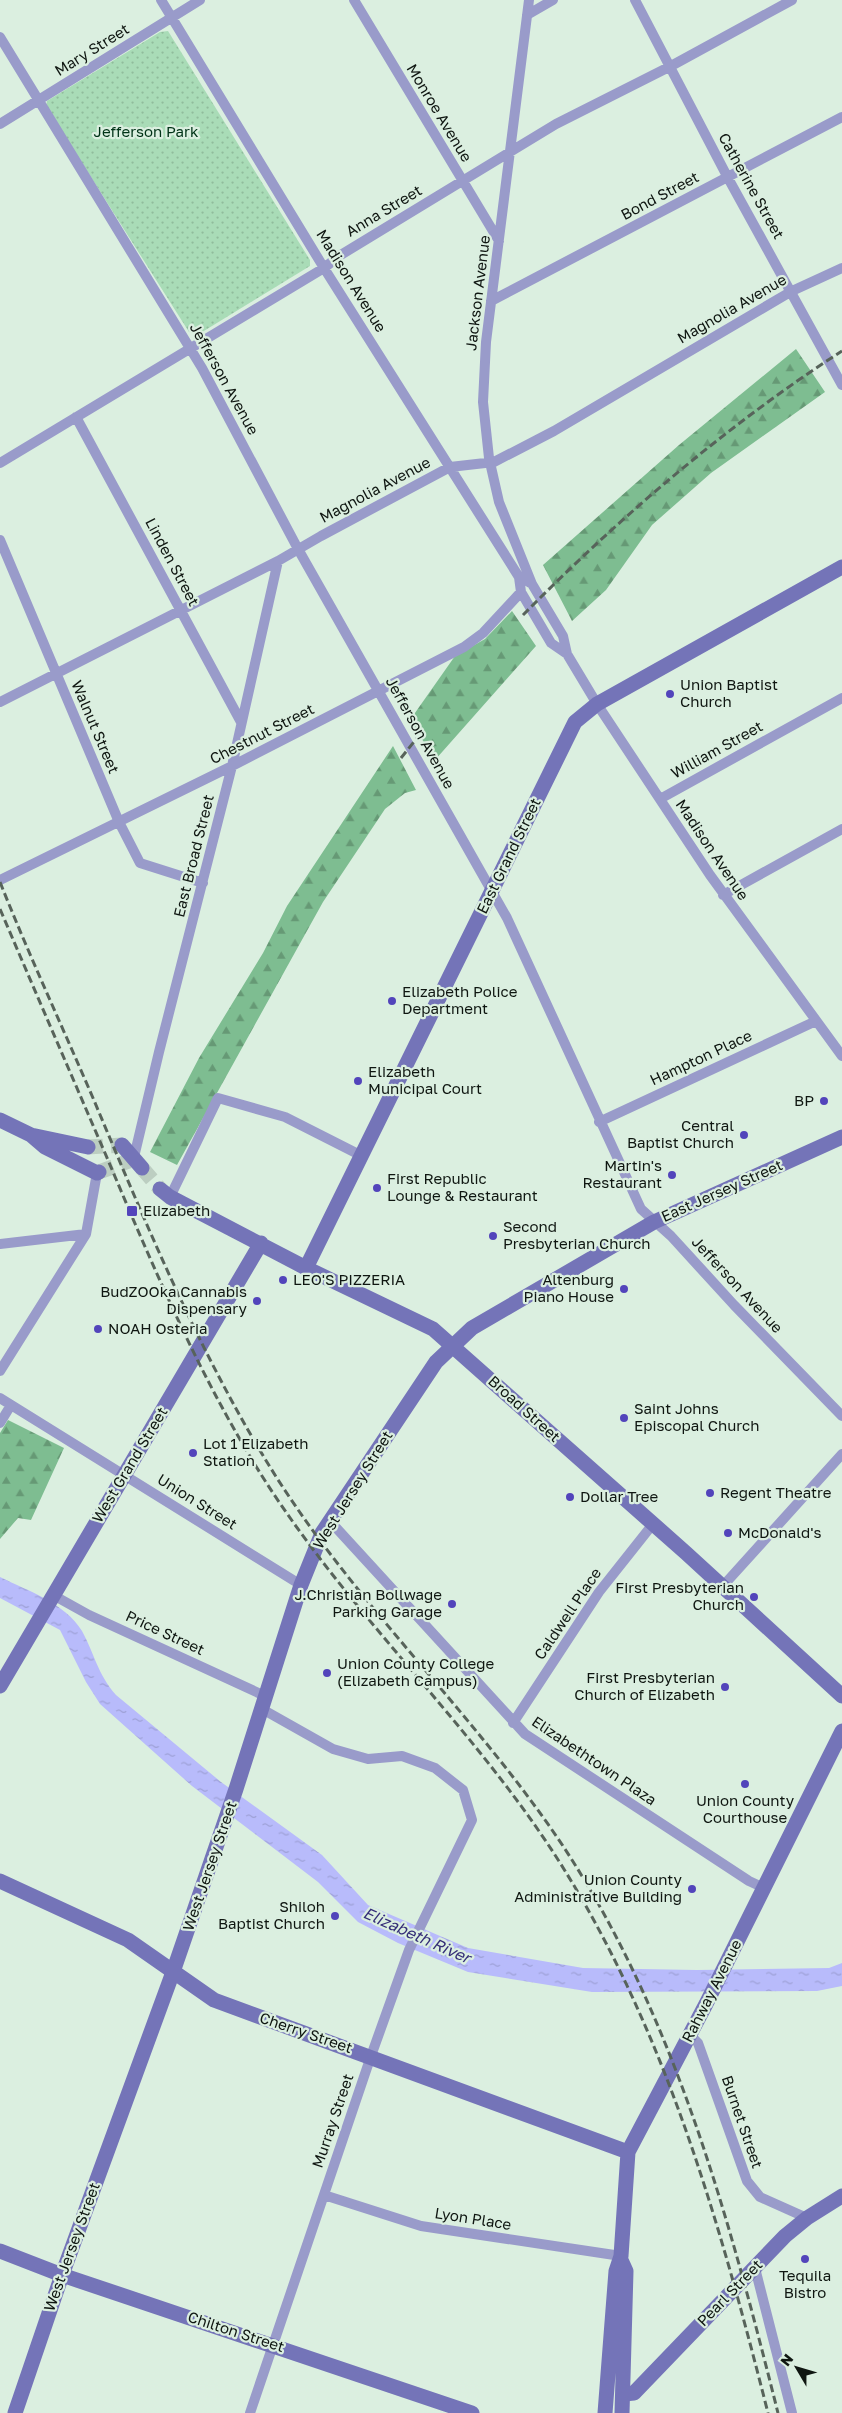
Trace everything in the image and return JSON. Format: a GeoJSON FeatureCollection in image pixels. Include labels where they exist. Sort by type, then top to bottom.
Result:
{"type":"FeatureCollection","features":[{"type":"Feature","properties":{"kind":"street","name":"Madison Avenue"},"geometry":{"type":"LineString","coordinates":[[160,0],[324,268],[519,577],[521,592],[552,643],[567,654]]}},
{"type":"Feature","properties":{"kind":"street","name":"Mary Street"},"geometry":{"type":"LineString","coordinates":[[0,124],[200,0]]}},
{"type":"Feature","properties":{"kind":"street","name":"Monroe Avenue"},"geometry":{"type":"LineString","coordinates":[[354,0],[499,241]]}},
{"type":"Feature","properties":{"kind":"street","name":"Jackson Avenue"},"geometry":{"type":"LineString","coordinates":[[529,0],[491,301],[483,402],[490,463],[499,502],[532,584]]}},
{"type":"Feature","properties":{"kind":"street"},"geometry":{"type":"LineString","coordinates":[[527,15],[552,0]]}},
{"type":"Feature","properties":{"kind":"street","name":"Catherine Street"},"geometry":{"type":"LineString","coordinates":[[636,0],[728,178],[792,291],[842,385]]}},
{"type":"Feature","properties":{"kind":"street","name":"Anna Street"},"geometry":{"type":"LineString","coordinates":[[0,463],[324,268],[339,256],[556,124],[671,66],[792,0]]}},
{"type":"Feature","properties":{"kind":"street","name":"Jefferson Avenue"},"geometry":{"type":"LineString","coordinates":[[0,37],[190,347],[298,549],[492,892],[516,937],[599,1122],[636,1199],[654,1222],[671,1236],[734,1305],[842,1416]]}},
{"type":"Feature","properties":{"kind":"street","name":"Bond Street"},"geometry":{"type":"LineString","coordinates":[[491,301],[842,117]]}},
{"type":"Feature","properties":{"kind":"street","name":"Magnolia Avenue"},"geometry":{"type":"LineString","coordinates":[[0,702],[180,609],[278,561],[450,467],[490,463],[554,431],[792,291],[842,268]]}},
{"type":"Feature","properties":{"kind":"street","name":"Linden Street"},"geometry":{"type":"LineString","coordinates":[[76,417],[241,722]]}},
{"type":"Feature","properties":{"kind":"street","name":"Walnut Street"},"geometry":{"type":"LineString","coordinates":[[0,540],[119,822],[140,863],[203,883]]}},
{"type":"Feature","properties":{"kind":"street","name":"East Broad Street"},"geometry":{"type":"LineString","coordinates":[[135,1162],[159,1052],[232,766],[278,561]]}},
{"type":"Feature","properties":{"kind":"street","name":"East Grand Street"},"geometry":{"type":"LineString","coordinates":[[306,1268],[569,732],[576,722],[597,704],[842,567]]}},
{"type":"Feature","properties":{"kind":"street","name":"Madison Avenue"},"geometry":{"type":"LineString","coordinates":[[519,577],[532,584],[564,636],[567,654],[597,704],[723,895],[842,1056]]}},
{"type":"Feature","properties":{"kind":"street","name":"Chestnut Street"},"geometry":{"type":"LineString","coordinates":[[0,880],[232,766],[464,647],[483,633],[521,592]]}},
{"type":"Feature","properties":{"kind":"street","name":"William Street"},"geometry":{"type":"LineString","coordinates":[[660,799],[842,698]]}},
{"type":"Feature","properties":{"kind":"street"},"geometry":{"type":"LineString","coordinates":[[723,895],[842,829]]}},
{"type":"Feature","properties":{"kind":"street","name":"Hampton Place"},"geometry":{"type":"LineString","coordinates":[[599,1122],[816,1021]]}},
{"type":"Feature","properties":{"kind":"street"},"geometry":{"type":"LineString","coordinates":[[165,1193],[218,1098],[284,1117],[362,1156]]}},
{"type":"Feature","properties":{"kind":"street"},"geometry":{"type":"LineString","coordinates":[[0,1120],[31,1135],[46,1147],[98,1173],[86,1234],[0,1371]]}},
{"type":"Feature","properties":{"kind":"street"},"geometry":{"type":"LineString","coordinates":[[31,1135],[88,1147]]}},
{"type":"Feature","properties":{"kind":"street","name":"East Jersey Street"},"geometry":{"type":"LineString","coordinates":[[452,1346],[472,1328],[654,1222],[842,1137]]}},
{"type":"Feature","properties":{"kind":"street"},"geometry":{"type":"LineString","coordinates":[[122,1145],[135,1162]]}},
{"type":"Feature","properties":{"kind":"street","name":"Broad Street"},"geometry":{"type":"LineString","coordinates":[[165,1193],[306,1268],[432,1329],[722,1587],[839,1686]]}},
{"type":"Feature","properties":{"kind":"street"},"geometry":{"type":"LineString","coordinates":[[0,1244],[86,1234]]}},
{"type":"Feature","properties":{"kind":"street","name":"West Grand Street"},"geometry":{"type":"LineString","coordinates":[[0,1686],[261,1243]]}},
{"type":"Feature","properties":{"kind":"street","name":"West Jersey Street"},"geometry":{"type":"LineString","coordinates":[[15,2413],[62,2275],[174,1972],[236,1790],[300,1584],[315,1548],[330,1521],[436,1362],[452,1346]]}},
{"type":"Feature","properties":{"kind":"street","name":"Union Street"},"geometry":{"type":"LineString","coordinates":[[0,1398],[300,1584]]}},
{"type":"Feature","properties":{"kind":"street"},"geometry":{"type":"LineString","coordinates":[[0,1423],[11,1405]]}},
{"type":"Feature","properties":{"kind":"street"},"geometry":{"type":"LineString","coordinates":[[722,1587],[842,1454]]}},
{"type":"Feature","properties":{"kind":"street","name":"Elizabethtown Plaza"},"geometry":{"type":"LineString","coordinates":[[330,1521],[525,1734],[749,1881],[764,1888]]}},
{"type":"Feature","properties":{"kind":"street","name":"Caldwell Place"},"geometry":{"type":"LineString","coordinates":[[513,1723],[599,1592],[653,1524]]}},
{"type":"Feature","properties":{"kind":"street","name":"Price Street"},"geometry":{"type":"LineString","coordinates":[[51,1599],[90,1615],[263,1703],[333,1749],[368,1759],[402,1756],[435,1768],[463,1790],[471,1817]]}},
{"type":"Feature","properties":{"kind":"street","name":"Rahway Avenue"},"geometry":{"type":"LineString","coordinates":[[605,2413],[616,2271],[621,2258],[625,2173],[628,2152],[706,2004],[842,1731]]}},
{"type":"Feature","properties":{"kind":"street","name":"Murray Street"},"geometry":{"type":"LineString","coordinates":[[250,2413],[371,2056],[409,1950],[471,1817]]}},
{"type":"Feature","properties":{"kind":"street","name":"Cherry Street"},"geometry":{"type":"LineString","coordinates":[[0,1881],[128,1940],[214,2000],[371,2056],[525,2116],[628,2152]]}},
{"type":"Feature","properties":{"kind":"street","name":"Burnet Street"},"geometry":{"type":"LineString","coordinates":[[690,2035],[698,2043],[747,2181],[760,2197],[807,2218]]}},
{"type":"Feature","properties":{"kind":"street","name":"Lyon Place"},"geometry":{"type":"LineString","coordinates":[[324,2195],[421,2226],[621,2258]]}},
{"type":"Feature","properties":{"kind":"street","name":"Pearl Street"},"geometry":{"type":"LineString","coordinates":[[624,2394],[634,2393],[785,2236],[807,2218],[841,2198]]}},
{"type":"Feature","properties":{"kind":"street","name":"Chilton Street"},"geometry":{"type":"LineString","coordinates":[[0,2251],[62,2275],[273,2344],[437,2407],[472,2413]]}},
{"type":"Feature","properties":{"kind":"street","name":"Rahway Avenue"},"geometry":{"type":"LineString","coordinates":[[621,2258],[626,2271],[622,2413]]}},
{"type":"Feature","properties":{"kind":"street"},"geometry":{"type":"LineString","coordinates":[[755,2268],[792,2413]]}},
{"type":"Feature","properties":{"kind":"street"},"geometry":{"type":"LineString","coordinates":[[610,2340],[616,2386],[618,2391],[624,2394]]}},
{"type":"Feature","properties":{"kind":"green space","name":"Jefferson Park"},"geometry":{"type":"Polygon","coordinates":[[[168,31],[310,260],[310,266],[199,334],[189,332],[46,106],[47,101],[160,32],[168,31]]]}},
{"type":"Feature","properties":{"kind":"green space"},"geometry":{"type":"Polygon","coordinates":[[[796,349],[825,392],[711,473],[652,525],[606,590],[572,621],[543,565],[679,445],[796,349]]]}},
{"type":"Feature","properties":{"kind":"green space"},"geometry":{"type":"Polygon","coordinates":[[[512,611],[536,646],[435,760],[410,720],[455,656],[485,639],[512,611]]]}},
{"type":"Feature","properties":{"kind":"green space"},"geometry":{"type":"Polygon","coordinates":[[[393,746],[416,790],[405,793],[385,809],[323,902],[177,1165],[150,1152],[199,1058],[263,953],[287,906],[393,746]]]}},
{"type":"Feature","properties":{"kind":"green space"},"geometry":{"type":"Polygon","coordinates":[[[8,1420],[64,1448],[31,1520],[18,1518],[0,1539],[0,1433],[8,1420]]]}},
{"type":"Feature","properties":{"kind":"water","name":"Elizabeth River"},"geometry":{"type":"Polygon","coordinates":[[[0,1577],[56,1605],[75,1621],[82,1631],[100,1671],[116,1695],[221,1782],[322,1855],[368,1905],[468,1948],[583,1968],[697,1970],[829,1968],[842,1963],[842,1986],[817,1991],[592,1992],[468,1972],[398,1943],[358,1922],[318,1882],[192,1786],[100,1704],[86,1682],[60,1630],[0,1598],[0,1577]]]}},
{"type":"Feature","properties":{"kind":"tunnel"},"geometry":{"type":"LineString","coordinates":[[88,1147],[122,1145]]}},
{"type":"Feature","properties":{"kind":"tunnel"},"geometry":{"type":"LineString","coordinates":[[99,1172],[129,1161]]}},
{"type":"Feature","properties":{"kind":"tunnel"},"geometry":{"type":"LineString","coordinates":[[142,1168],[160,1189]]}},
{"type":"Feature","properties":{"kind":"railway"},"geometry":{"type":"LineString","coordinates":[[523,615],[597,543],[675,474],[757,410],[842,351]]}},
{"type":"Feature","properties":{"kind":"railway"},"geometry":{"type":"LineString","coordinates":[[401,758],[421,733]]}},
{"type":"Feature","properties":{"kind":"railway"},"geometry":{"type":"LineString","coordinates":[[0,882],[174,1286],[219,1378],[244,1423],[303,1517],[339,1565],[491,1750],[563,1846],[602,1911],[637,1979],[667,2049],[694,2120],[718,2193],[778,2413]]}},
{"type":"Feature","properties":{"kind":"railway"},"geometry":{"type":"LineString","coordinates":[[0,909],[158,1277],[217,1398],[239,1437],[262,1476],[332,1574],[485,1758],[521,1806],[555,1855],[593,1920],[627,1986],[657,2055],[684,2125],[708,2196],[768,2413]]}},
{"type":"Feature","properties":{"kind":"place","name":"Union Baptist Church"},"geometry":{"type":"Point","coordinates":[670,694]}},
{"type":"Feature","properties":{"kind":"place","name":"Elizabeth Police Department"},"geometry":{"type":"Point","coordinates":[392,1001]}},
{"type":"Feature","properties":{"kind":"place","name":"Elizabeth Municipal Court"},"geometry":{"type":"Point","coordinates":[358,1081]}},
{"type":"Feature","properties":{"kind":"place","name":"BP"},"geometry":{"type":"Point","coordinates":[824,1101]}},
{"type":"Feature","properties":{"kind":"place","name":"Central Baptist Church"},"geometry":{"type":"Point","coordinates":[744,1135]}},
{"type":"Feature","properties":{"kind":"place","name":"Martin's Restaurant"},"geometry":{"type":"Point","coordinates":[672,1175]}},
{"type":"Feature","properties":{"kind":"place","name":"First Republic Lounge & Restaurant"},"geometry":{"type":"Point","coordinates":[377,1188]}},
{"type":"Feature","properties":{"kind":"place","name":"Elizabeth"},"geometry":{"type":"Point","coordinates":[132,1211]}},
{"type":"Feature","properties":{"kind":"place","name":"Second Presbyterian Church"},"geometry":{"type":"Point","coordinates":[493,1236]}},
{"type":"Feature","properties":{"kind":"place","name":"LEO'S PIZZERIA"},"geometry":{"type":"Point","coordinates":[283,1280]}},
{"type":"Feature","properties":{"kind":"place","name":"Altenburg Piano House"},"geometry":{"type":"Point","coordinates":[624,1289]}},
{"type":"Feature","properties":{"kind":"place","name":"BudZOOka Cannabis Dispensary"},"geometry":{"type":"Point","coordinates":[257,1301]}},
{"type":"Feature","properties":{"kind":"place","name":"NOAH Osteria"},"geometry":{"type":"Point","coordinates":[98,1329]}},
{"type":"Feature","properties":{"kind":"place","name":"Saint Johns Episcopal Church"},"geometry":{"type":"Point","coordinates":[624,1418]}},
{"type":"Feature","properties":{"kind":"place","name":"Lot 1 Elizabeth Station"},"geometry":{"type":"Point","coordinates":[193,1453]}},
{"type":"Feature","properties":{"kind":"place","name":"Regent Theatre"},"geometry":{"type":"Point","coordinates":[710,1493]}},
{"type":"Feature","properties":{"kind":"place","name":"Dollar Tree"},"geometry":{"type":"Point","coordinates":[570,1497]}},
{"type":"Feature","properties":{"kind":"place","name":"McDonald's"},"geometry":{"type":"Point","coordinates":[728,1533]}},
{"type":"Feature","properties":{"kind":"place","name":"First Presbyterian Church"},"geometry":{"type":"Point","coordinates":[754,1597]}},
{"type":"Feature","properties":{"kind":"place","name":"J.Christian Bollwage Parking Garage"},"geometry":{"type":"Point","coordinates":[452,1604]}},
{"type":"Feature","properties":{"kind":"place","name":"Union County College (Elizabeth Campus)"},"geometry":{"type":"Point","coordinates":[327,1673]}},
{"type":"Feature","properties":{"kind":"place","name":"First Presbyterian Church of Elizabeth"},"geometry":{"type":"Point","coordinates":[725,1687]}},
{"type":"Feature","properties":{"kind":"place","name":"Union County Courthouse"},"geometry":{"type":"Point","coordinates":[745,1784]}},
{"type":"Feature","properties":{"kind":"place","name":"Union County Administrative Building"},"geometry":{"type":"Point","coordinates":[692,1889]}},
{"type":"Feature","properties":{"kind":"place","name":"Shiloh Baptist Church"},"geometry":{"type":"Point","coordinates":[335,1916]}},
{"type":"Feature","properties":{"kind":"place","name":"Tequila Bistro"},"geometry":{"type":"Point","coordinates":[805,2259]}}]}
